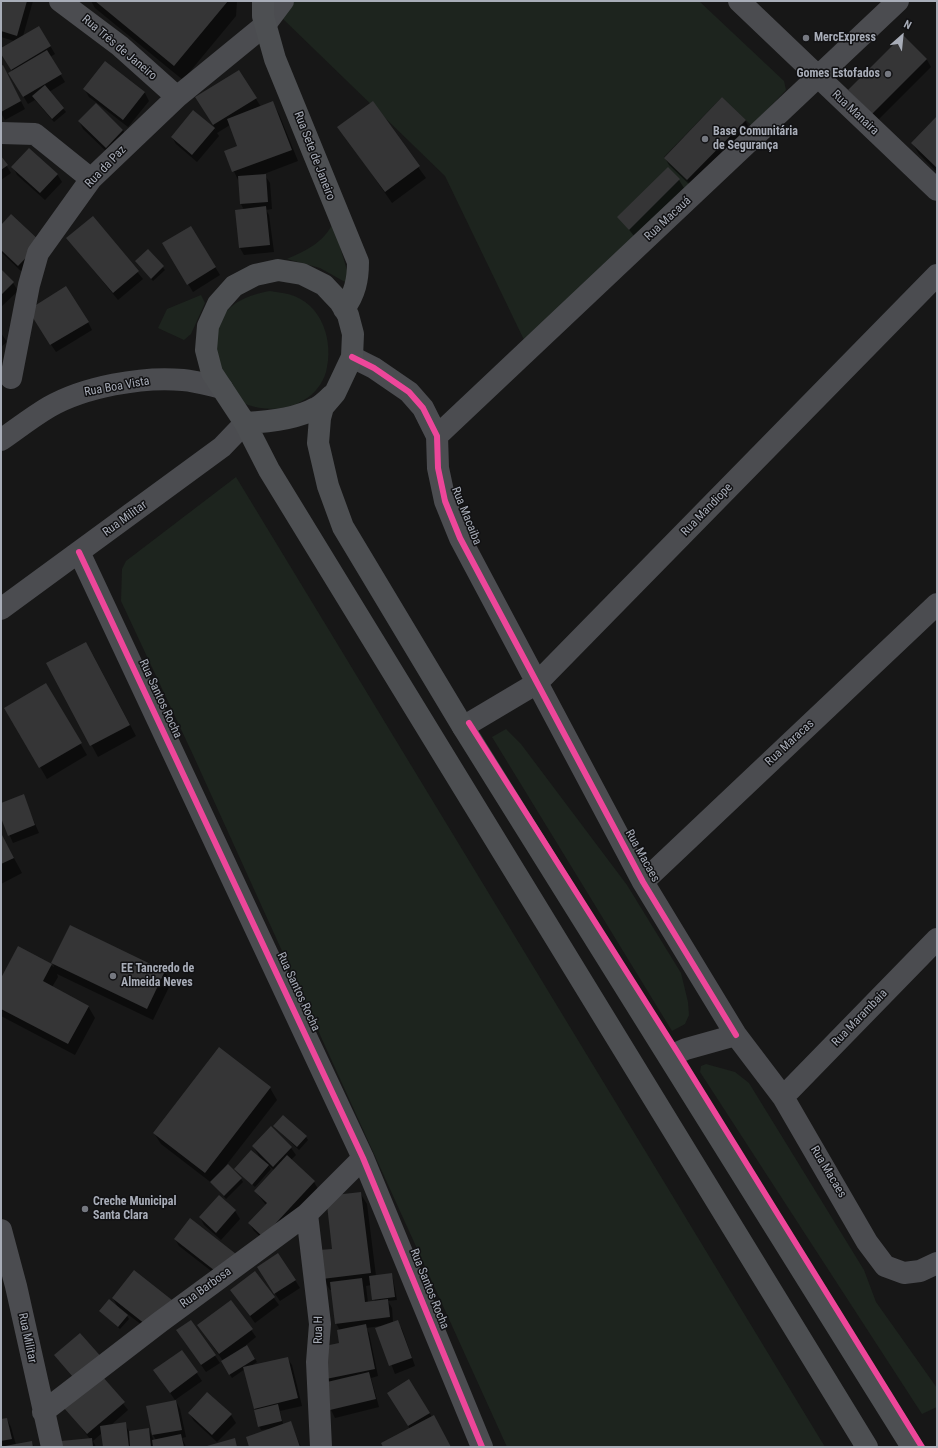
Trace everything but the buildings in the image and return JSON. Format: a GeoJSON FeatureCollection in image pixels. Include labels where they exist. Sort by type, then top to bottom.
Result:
{"type":"FeatureCollection","features":[{"type":"Feature","properties":{"kind":"main road","name":"Rua Sete de Janeiro"},"geometry":{"type":"LineString","coordinates":[[263,1],[263,16],[275,59],[358,262],[358,281],[352,298],[344,309]]}},
{"type":"Feature","properties":{"kind":"main road"},"geometry":{"type":"LineString","coordinates":[[868,1447],[268,470],[245,423],[212,373],[206,350],[208,326],[218,304],[234,286],[255,275],[278,270],[302,274],[324,285],[340,302],[344,309],[352,334],[352,357],[335,393],[322,413],[318,443],[335,508],[344,527],[463,726],[670,1056],[912,1447]]}},
{"type":"Feature","properties":{"kind":"main road"},"geometry":{"type":"LineString","coordinates":[[245,423],[266,422],[293,416],[316,408],[335,393]]}},
{"type":"Feature","properties":{"kind":"street","name":"Rua Três de Janeiro"},"geometry":{"type":"LineString","coordinates":[[60,1],[120,46],[177,97]]}},
{"type":"Feature","properties":{"kind":"street","name":"Rua da Paz"},"geometry":{"type":"LineString","coordinates":[[12,378],[29,285],[38,253],[91,179],[177,97],[265,25],[283,1]]}},
{"type":"Feature","properties":{"kind":"street","name":"Rua Manaira"},"geometry":{"type":"LineString","coordinates":[[739,1],[937,190]]}},
{"type":"Feature","properties":{"kind":"street","name":"Rua Macauá"},"geometry":{"type":"LineString","coordinates":[[437,436],[898,1]]}},
{"type":"Feature","properties":{"kind":"street"},"geometry":{"type":"LineString","coordinates":[[1,133],[35,134],[91,179]]}},
{"type":"Feature","properties":{"kind":"street","name":"Rua Mandiope"},"geometry":{"type":"LineString","coordinates":[[463,726],[537,683],[937,276]]}},
{"type":"Feature","properties":{"kind":"street","name":"Rua Macaiba"},"geometry":{"type":"LineString","coordinates":[[352,357],[374,368],[409,392],[423,408],[437,436],[438,468],[447,507],[460,538],[537,683]]}},
{"type":"Feature","properties":{"kind":"street","name":"Rua Boa Vista"},"geometry":{"type":"LineString","coordinates":[[1,440],[48,407],[92,389],[139,381],[182,380],[222,388]]}},
{"type":"Feature","properties":{"kind":"street","name":"Rua Militar"},"geometry":{"type":"LineString","coordinates":[[1,609],[222,447],[245,423]]}},
{"type":"Feature","properties":{"kind":"street","name":"Rua Santos Rocha"},"geometry":{"type":"LineString","coordinates":[[79,552],[363,1158],[482,1447]]}},
{"type":"Feature","properties":{"kind":"street","name":"Rua Maracas"},"geometry":{"type":"LineString","coordinates":[[643,882],[937,604]]}},
{"type":"Feature","properties":{"kind":"street","name":"Rua Macaes"},"geometry":{"type":"LineString","coordinates":[[537,683],[643,882],[736,1035],[783,1097],[867,1242],[885,1266],[904,1273],[920,1271],[937,1263]]}},
{"type":"Feature","properties":{"kind":"street","name":"Rua Marambaia"},"geometry":{"type":"LineString","coordinates":[[783,1097],[937,939]]}},
{"type":"Feature","properties":{"kind":"street"},"geometry":{"type":"LineString","coordinates":[[670,1056],[686,1048],[736,1035]]}},
{"type":"Feature","properties":{"kind":"street","name":"Rua Barbosa"},"geometry":{"type":"LineString","coordinates":[[43,1412],[160,1322],[307,1214],[363,1158]]}},
{"type":"Feature","properties":{"kind":"street","name":"Rua H"},"geometry":{"type":"LineString","coordinates":[[307,1214],[320,1324],[317,1362],[321,1447]]}},
{"type":"Feature","properties":{"kind":"street","name":"Rua Militar"},"geometry":{"type":"LineString","coordinates":[[1,1230],[16,1286],[52,1447]]}},
{"type":"Feature","properties":{"kind":"shaded area"},"geometry":{"type":"Polygon","coordinates":[[[291,1],[699,1],[784,81],[786,90],[752,126],[722,97],[664,157],[692,185],[526,344],[445,176],[282,18],[291,1]]]}},
{"type":"Feature","properties":{"kind":"shaded area"},"geometry":{"type":"Polygon","coordinates":[[[333,223],[349,277],[345,282],[320,268],[287,259],[314,245],[324,236],[333,223]]]}},
{"type":"Feature","properties":{"kind":"shaded area"},"geometry":{"type":"Polygon","coordinates":[[[270,291],[288,294],[300,299],[310,306],[318,315],[327,337],[328,360],[326,372],[319,386],[309,396],[297,404],[283,408],[268,409],[239,401],[226,390],[213,340],[213,334],[221,317],[239,301],[270,291]]]}},
{"type":"Feature","properties":{"kind":"shaded area"},"geometry":{"type":"Polygon","coordinates":[[[201,295],[205,303],[191,334],[184,340],[158,328],[167,309],[201,295]]]}},
{"type":"Feature","properties":{"kind":"shaded area"},"geometry":{"type":"Polygon","coordinates":[[[236,477],[825,1447],[507,1447],[194,757],[121,601],[122,569],[126,561],[236,477]]]}},
{"type":"Feature","properties":{"kind":"shaded area"},"geometry":{"type":"Polygon","coordinates":[[[506,729],[521,744],[627,885],[681,973],[688,1002],[689,1015],[685,1024],[672,1031],[492,737],[506,729]]]}},
{"type":"Feature","properties":{"kind":"shaded area"},"geometry":{"type":"Polygon","coordinates":[[[706,1064],[735,1072],[749,1083],[864,1270],[876,1302],[937,1388],[937,1407],[922,1414],[700,1072],[701,1066],[706,1064]]]}},
{"type":"Feature","properties":{"kind":"cycle path"},"geometry":{"type":"LineString","coordinates":[[352,357],[374,368],[409,392],[423,408],[437,436],[438,468],[445,501],[460,538],[643,882],[736,1035]]}},
{"type":"Feature","properties":{"kind":"cycle path"},"geometry":{"type":"LineString","coordinates":[[79,552],[363,1158],[482,1447]]}},
{"type":"Feature","properties":{"kind":"cycle path"},"geometry":{"type":"LineString","coordinates":[[469,723],[678,1053],[922,1447]]}},
{"type":"Feature","properties":{"kind":"place","name":"MercExpress"},"geometry":{"type":"Point","coordinates":[806,38]}},
{"type":"Feature","properties":{"kind":"place","name":"Gomes Estofados"},"geometry":{"type":"Point","coordinates":[888,74]}},
{"type":"Feature","properties":{"kind":"place","name":"Base Comunitária de Segurança"},"geometry":{"type":"Point","coordinates":[705,139]}},
{"type":"Feature","properties":{"kind":"place","name":"EE Tancredo de Almeida Neves"},"geometry":{"type":"Point","coordinates":[113,976]}},
{"type":"Feature","properties":{"kind":"place","name":"Creche Municipal Santa Clara"},"geometry":{"type":"Point","coordinates":[85,1209]}}]}
